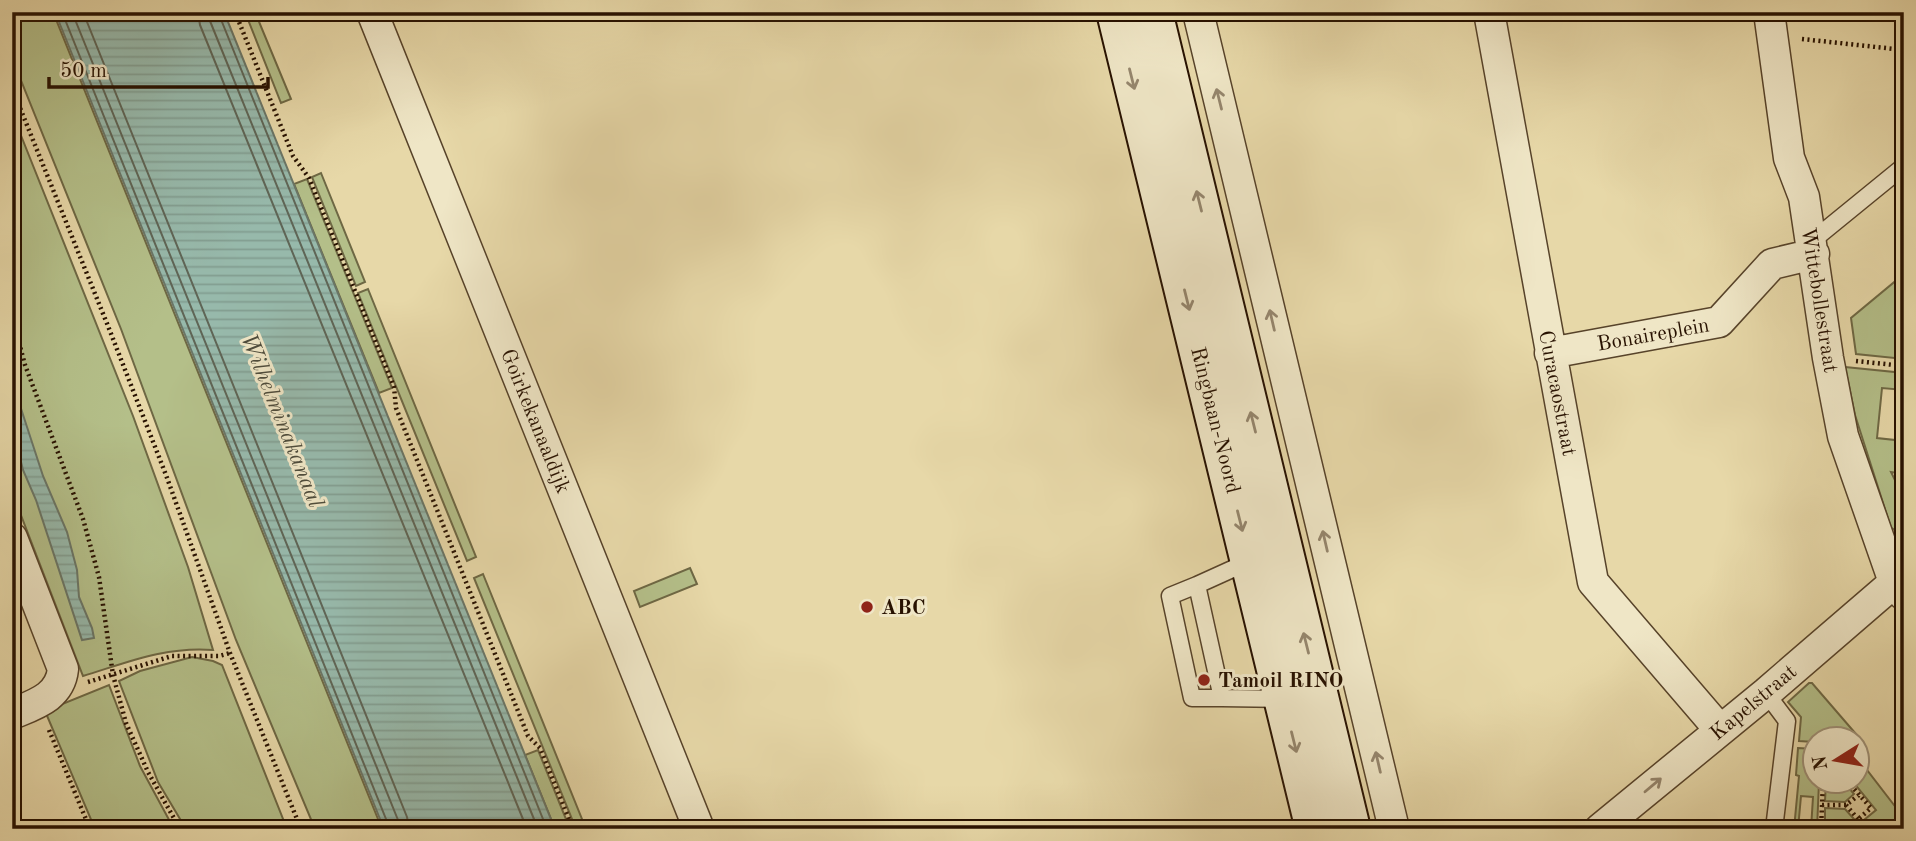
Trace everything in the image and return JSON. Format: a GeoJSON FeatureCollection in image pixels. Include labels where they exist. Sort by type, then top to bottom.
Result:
{"type":"FeatureCollection","features":[{"type":"Feature","properties":{"kind":"main road","name":"Ringbaan-Noord"},"geometry":{"type":"LineString","coordinates":[[1116,12],[1315,829]]}},
{"type":"Feature","properties":{"kind":"main road","name":"Ringbaan-Noord"},"geometry":{"type":"LineString","coordinates":[[1153,12],[1350,829]]}},
{"type":"Feature","properties":{"kind":"street","name":"Goirkekanaaldijk"},"geometry":{"type":"LineString","coordinates":[[372,12],[699,829]]}},
{"type":"Feature","properties":{"kind":"street"},"geometry":{"type":"LineString","coordinates":[[1198,12],[1394,829]]}},
{"type":"Feature","properties":{"kind":"street","name":"Curacaostraat"},"geometry":{"type":"LineString","coordinates":[[1489,12],[1593,582],[1720,730]]}},
{"type":"Feature","properties":{"kind":"street","name":"Wittebollestraat"},"geometry":{"type":"LineString","coordinates":[[1769,12],[1789,158],[1804,197],[1828,358],[1843,436],[1900,583]]}},
{"type":"Feature","properties":{"kind":"street","name":"Bonaireplein"},"geometry":{"type":"LineString","coordinates":[[1550,353],[1719,322],[1772,264],[1813,248]]}},
{"type":"Feature","properties":{"kind":"street"},"geometry":{"type":"LineString","coordinates":[[12,538],[63,669],[62,680],[53,694],[25,709]]}},
{"type":"Feature","properties":{"kind":"street","name":"Kapelstraat"},"geometry":{"type":"LineString","coordinates":[[1600,829],[1900,583]]}},
{"type":"Feature","properties":{"kind":"lane"},"geometry":{"type":"LineString","coordinates":[[1813,248],[1904,166]]}},
{"type":"Feature","properties":{"kind":"lane"},"geometry":{"type":"LineString","coordinates":[[1250,561],[1170,596],[1192,698],[1283,699]]}},
{"type":"Feature","properties":{"kind":"lane"},"geometry":{"type":"LineString","coordinates":[[1197,585],[1222,698]]}},
{"type":"Feature","properties":{"kind":"lane"},"geometry":{"type":"LineString","coordinates":[[1766,693],[1787,721],[1774,829]]}},
{"type":"Feature","properties":{"kind":"path"},"geometry":{"type":"LineString","coordinates":[[235,12],[293,156],[309,178],[394,387],[396,408],[528,736],[540,748],[573,829]]}},
{"type":"Feature","properties":{"kind":"path"},"geometry":{"type":"LineString","coordinates":[[1773,43],[1802,38],[1904,50]]}},
{"type":"Feature","properties":{"kind":"path"},"geometry":{"type":"LineString","coordinates":[[12,88],[151,438],[230,653],[301,829]]}},
{"type":"Feature","properties":{"kind":"path"},"geometry":{"type":"LineString","coordinates":[[12,316],[24,365],[86,530],[99,577],[113,675],[126,723],[148,772],[180,829]]}},
{"type":"Feature","properties":{"kind":"path"},"geometry":{"type":"LineString","coordinates":[[1828,358],[1904,366]]}},
{"type":"Feature","properties":{"kind":"path"},"geometry":{"type":"LineString","coordinates":[[62,680],[79,685],[172,656],[219,656],[230,653]]}},
{"type":"Feature","properties":{"kind":"path"},"geometry":{"type":"LineString","coordinates":[[25,709],[90,829]]}},
{"type":"Feature","properties":{"kind":"path"},"geometry":{"type":"LineString","coordinates":[[1821,829],[1822,796]]}},
{"type":"Feature","properties":{"kind":"path"},"geometry":{"type":"LineString","coordinates":[[1822,805],[1846,805],[1857,796]]}},
{"type":"Feature","properties":{"kind":"path"},"geometry":{"type":"LineString","coordinates":[[1847,829],[1871,808],[1861,796]]}},
{"type":"Feature","properties":{"kind":"path"},"geometry":{"type":"LineString","coordinates":[[1846,805],[1858,819]]}},
{"type":"Feature","properties":{"kind":"green space"},"geometry":{"type":"Polygon","coordinates":[[[12,12],[53,12],[382,829],[315,829],[236,640],[121,329],[12,58],[12,12]]]}},
{"type":"Feature","properties":{"kind":"green space"},"geometry":{"type":"Polygon","coordinates":[[[245,12],[255,12],[291,99],[281,103],[245,12]]]}},
{"type":"Feature","properties":{"kind":"green space"},"geometry":{"type":"Polygon","coordinates":[[[12,113],[133,416],[188,567],[213,650],[163,653],[83,676],[12,492],[12,113]]]}},
{"type":"Feature","properties":{"kind":"green space"},"geometry":{"type":"Polygon","coordinates":[[[321,173],[365,282],[356,286],[312,177],[321,173]]]}},
{"type":"Feature","properties":{"kind":"green space"},"geometry":{"type":"Polygon","coordinates":[[[307,179],[392,388],[379,393],[294,184],[307,179]]]}},
{"type":"Feature","properties":{"kind":"green space"},"geometry":{"type":"Polygon","coordinates":[[[1904,274],[1904,359],[1856,354],[1851,318],[1904,274]]]}},
{"type":"Feature","properties":{"kind":"green space"},"geometry":{"type":"Polygon","coordinates":[[[368,289],[476,557],[467,561],[358,293],[368,289]]]}},
{"type":"Feature","properties":{"kind":"green space"},"geometry":{"type":"Polygon","coordinates":[[[1845,367],[1904,373],[1904,390],[1882,388],[1877,438],[1904,441],[1904,474],[1891,472],[1898,486],[1904,491],[1904,522],[1895,530],[1891,528],[1855,415],[1845,367]]]}},
{"type":"Feature","properties":{"kind":"green space"},"geometry":{"type":"Polygon","coordinates":[[[690,568],[697,584],[640,607],[634,591],[690,568]]]}},
{"type":"Feature","properties":{"kind":"green space"},"geometry":{"type":"Polygon","coordinates":[[[483,574],[586,829],[576,829],[474,578],[483,574]]]}},
{"type":"Feature","properties":{"kind":"green space"},"geometry":{"type":"Polygon","coordinates":[[[192,657],[222,665],[287,829],[186,829],[158,782],[119,681],[140,671],[192,657]]]}},
{"type":"Feature","properties":{"kind":"green space"},"geometry":{"type":"Polygon","coordinates":[[[1812,683],[1849,726],[1800,726],[1801,717],[1788,702],[1812,683]]]}},
{"type":"Feature","properties":{"kind":"green space"},"geometry":{"type":"Polygon","coordinates":[[[109,685],[140,766],[174,829],[95,829],[45,711],[109,685]]]}},
{"type":"Feature","properties":{"kind":"green space"},"geometry":{"type":"Polygon","coordinates":[[[1800,748],[1801,796],[1798,829],[1794,829],[1799,776],[1796,775],[1800,748]]]}},
{"type":"Feature","properties":{"kind":"green space"},"geometry":{"type":"Polygon","coordinates":[[[538,750],[570,829],[555,829],[525,755],[538,750]]]}},
{"type":"Feature","properties":{"kind":"green space"},"geometry":{"type":"Polygon","coordinates":[[[1870,774],[1904,818],[1904,829],[1853,829],[1876,810],[1864,796],[1870,796],[1870,774]]]}},
{"type":"Feature","properties":{"kind":"green space"},"geometry":{"type":"Polygon","coordinates":[[[1801,796],[1818,796],[1817,829],[1811,829],[1813,797],[1801,796]]]}},
{"type":"Feature","properties":{"kind":"green space"},"geometry":{"type":"Polygon","coordinates":[[[1825,796],[1852,796],[1845,802],[1825,801],[1825,796]]]}},
{"type":"Feature","properties":{"kind":"green space"},"geometry":{"type":"Polygon","coordinates":[[[1825,808],[1845,809],[1854,819],[1842,829],[1825,829],[1825,808]]]}},
{"type":"Feature","properties":{"kind":"water","name":"Wilhelminakanaal"},"geometry":{"type":"Polygon","coordinates":[[[55,12],[224,12],[555,829],[384,829],[55,12]]]}},
{"type":"Feature","properties":{"kind":"water"},"geometry":{"type":"Polygon","coordinates":[[[12,381],[43,476],[67,532],[77,570],[79,597],[94,638],[82,640],[36,500],[23,470],[12,426],[12,381]]]}},
{"type":"Feature","properties":{"kind":"place","name":"ABC"},"geometry":{"type":"Point","coordinates":[867,607]}},
{"type":"Feature","properties":{"kind":"place","name":"Tamoil RINO"},"geometry":{"type":"Point","coordinates":[1204,680]}}]}
